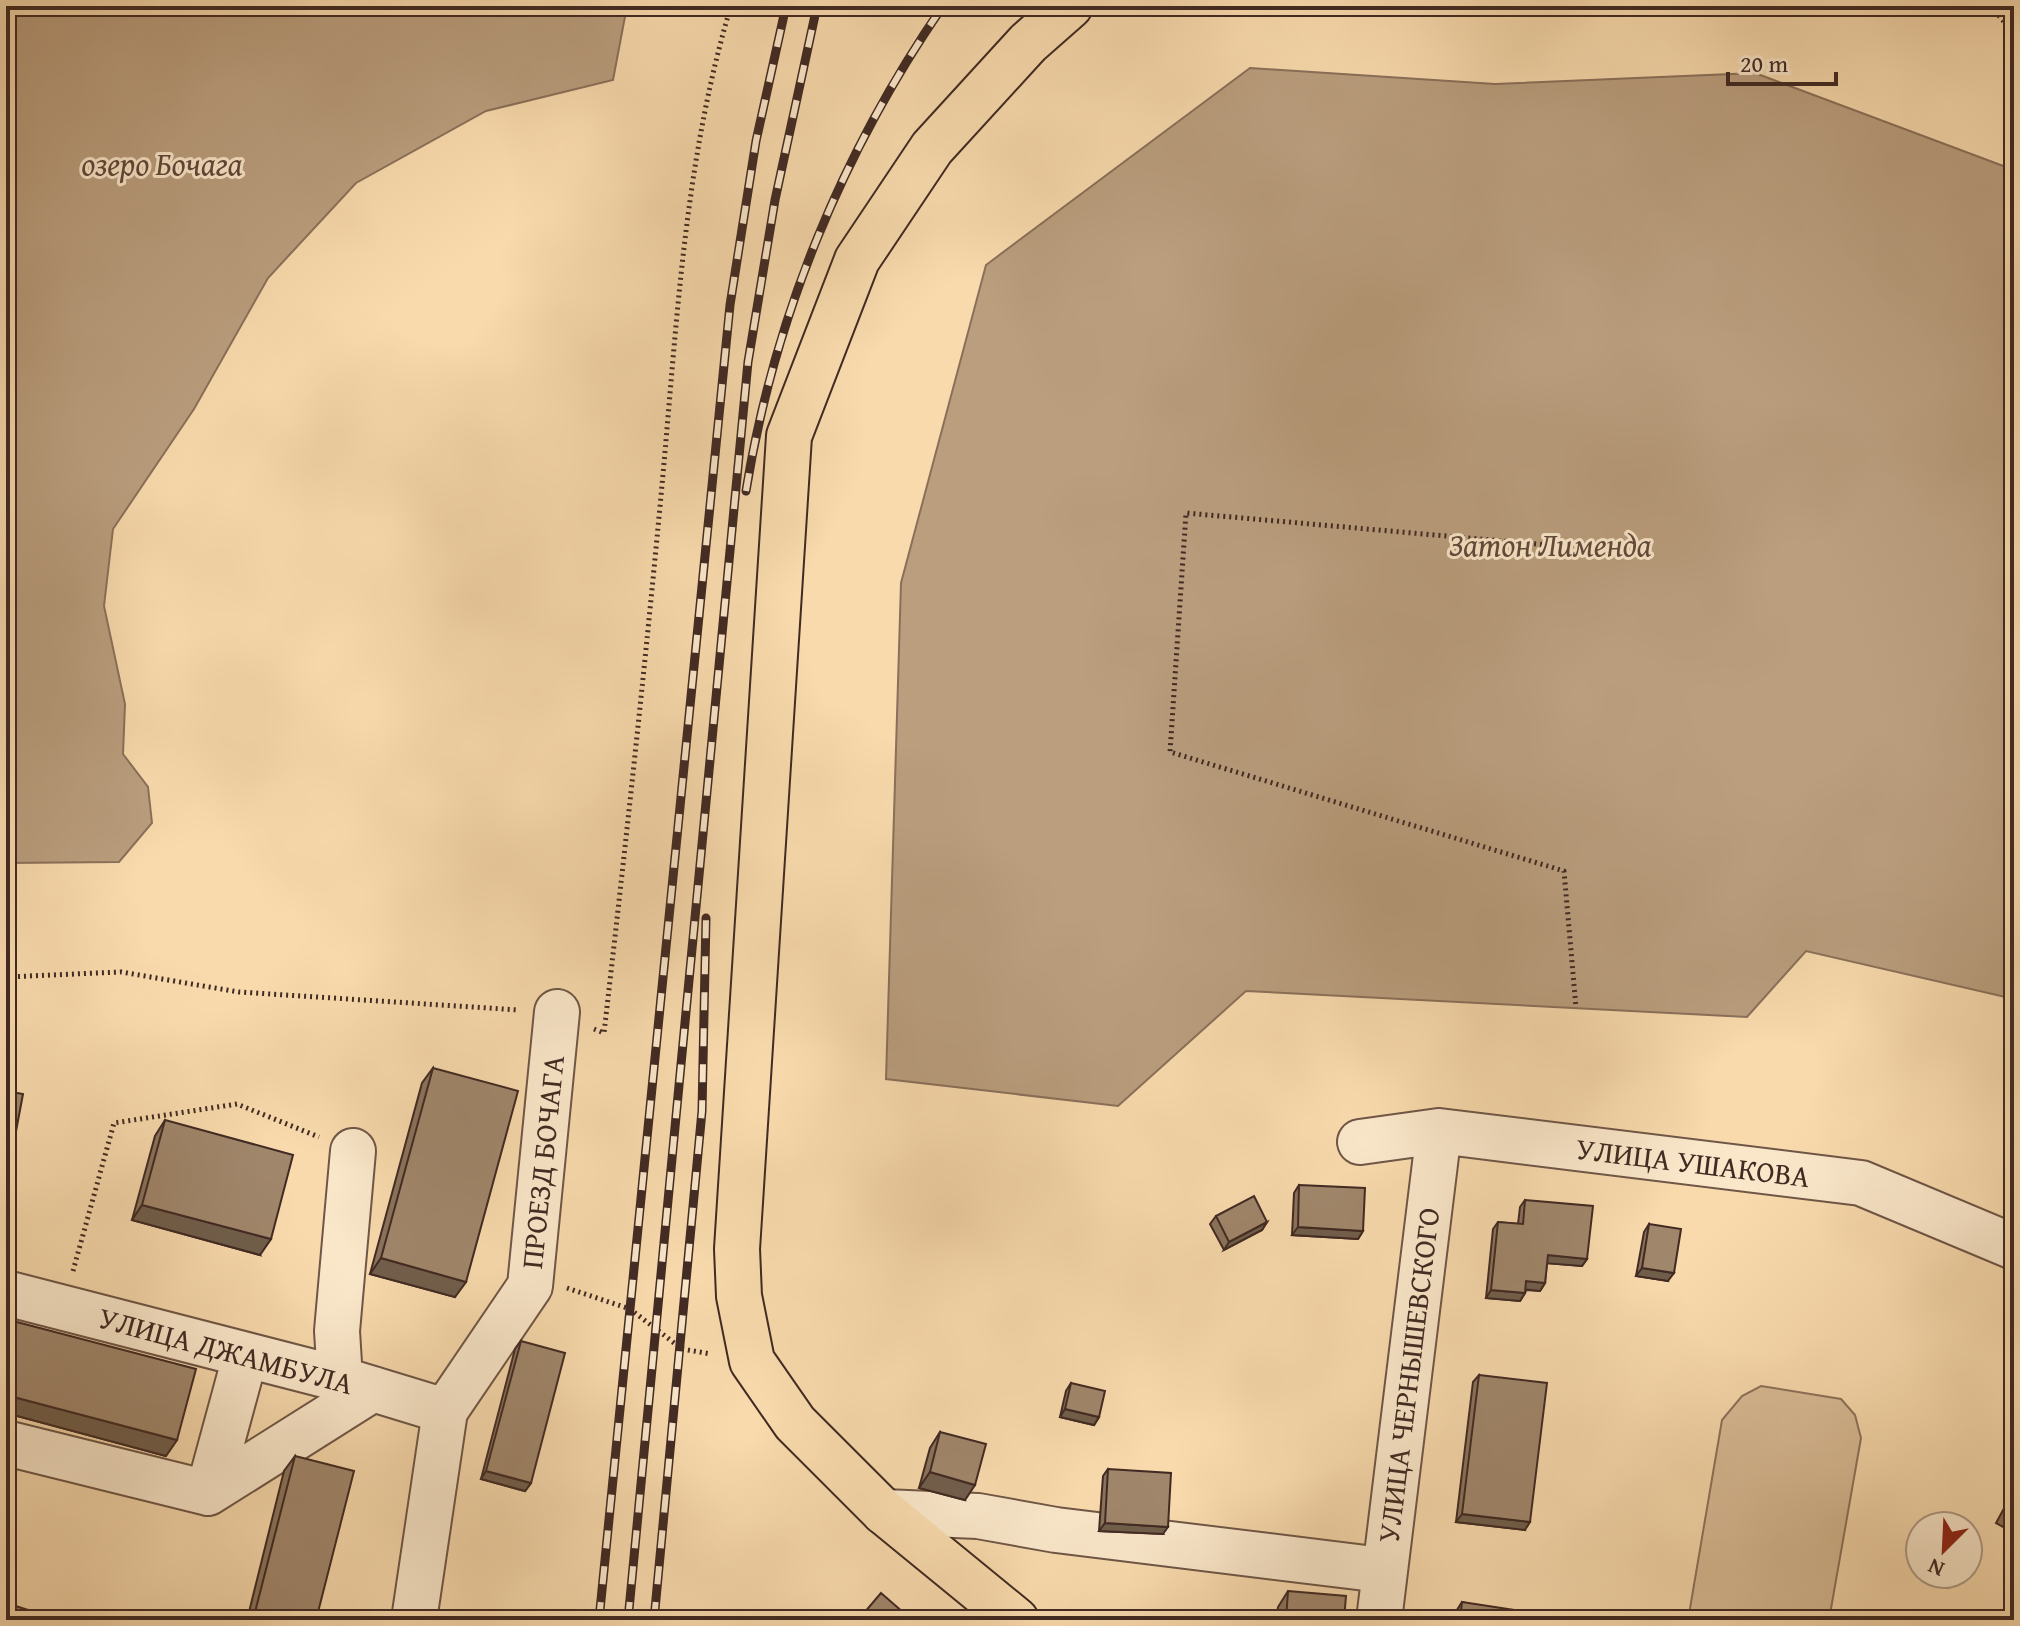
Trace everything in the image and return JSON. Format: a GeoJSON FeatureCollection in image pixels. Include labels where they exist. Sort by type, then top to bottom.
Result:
{"type":"FeatureCollection","features":[{"type":"Feature","properties":{"kind":"main road"},"geometry":{"type":"LineString","coordinates":[[1016,1620],[884,1512],[795,1423],[752,1361],[739,1296],[739,1184],[789,436],[857,260],[932,148],[1028,43],[1070,6]]}},
{"type":"Feature","properties":{"kind":"street","name":"ПРОЕЗД БОЧАГА"},"geometry":{"type":"LineString","coordinates":[[414,1620],[445,1411],[530,1286],[557,1012]]}},
{"type":"Feature","properties":{"kind":"street","name":"УЛИЦА УШАКОВА"},"geometry":{"type":"LineString","coordinates":[[1360,1142],[1439,1131],[1861,1183],[2014,1247]]}},
{"type":"Feature","properties":{"kind":"street","name":"УЛИЦА ЧЕРНЫШЕВСКОГО"},"geometry":{"type":"LineString","coordinates":[[1379,1620],[1382,1570],[1439,1131]]}},
{"type":"Feature","properties":{"kind":"street"},"geometry":{"type":"LineString","coordinates":[[208,1493],[357,1384],[337,1331],[353,1151]]}},
{"type":"Feature","properties":{"kind":"street","name":"УЛИЦА ДЖАМБУЛА"},"geometry":{"type":"LineString","coordinates":[[6,1293],[357,1384],[445,1411]]}},
{"type":"Feature","properties":{"kind":"street"},"geometry":{"type":"LineString","coordinates":[[208,1493],[245,1357]]}},
{"type":"Feature","properties":{"kind":"street"},"geometry":{"type":"LineString","coordinates":[[6,1443],[208,1493]]}},
{"type":"Feature","properties":{"kind":"street"},"geometry":{"type":"LineString","coordinates":[[884,1512],[978,1516],[1056,1530],[1382,1570]]}},
{"type":"Feature","properties":{"kind":"path"},"geometry":{"type":"LineString","coordinates":[[6,977],[121,972],[239,992],[557,1012],[604,1033],[638,734],[678,278],[718,47],[731,6]]}},
{"type":"Feature","properties":{"kind":"path"},"geometry":{"type":"LineString","coordinates":[[1991,6],[2014,34]]}},
{"type":"Feature","properties":{"kind":"path"},"geometry":{"type":"LineString","coordinates":[[1548,545],[1186,513],[1170,752],[1564,871],[1576,1008]]}},
{"type":"Feature","properties":{"kind":"path"},"geometry":{"type":"LineString","coordinates":[[63,1306],[114,1123],[237,1104],[353,1151]]}},
{"type":"Feature","properties":{"kind":"path"},"geometry":{"type":"LineString","coordinates":[[530,1286],[562,1287],[593,1295],[630,1309],[682,1349],[752,1361]]}},
{"type":"Feature","properties":{"kind":"shaded area"},"geometry":{"type":"Polygon","coordinates":[[[1761,1386],[1841,1399],[1855,1415],[1861,1438],[1829,1620],[1688,1620],[1722,1420],[1742,1396],[1761,1386]]]}},
{"type":"Feature","properties":{"kind":"water","name":"озеро Бочага"},"geometry":{"type":"Polygon","coordinates":[[[6,6],[627,6],[613,80],[486,111],[356,183],[268,278],[194,409],[113,529],[104,606],[125,704],[123,754],[148,787],[152,823],[119,862],[6,863],[6,6]]]}},
{"type":"Feature","properties":{"kind":"water","name":"Затон Лименда"},"geometry":{"type":"Polygon","coordinates":[[[1250,68],[1495,84],[1755,73],[2014,170],[2014,999],[1806,951],[1747,1017],[1246,991],[1118,1106],[886,1079],[901,583],[986,265],[1250,68]]]}},
{"type":"Feature","properties":{"kind":"building"},"geometry":{"type":"Polygon","coordinates":[[[433,1068],[518,1091],[466,1282],[381,1258],[433,1068]]]}},
{"type":"Feature","properties":{"kind":"building"},"geometry":{"type":"Polygon","coordinates":[[[6,1091],[23,1094],[11,1158],[6,1157],[6,1091]]]}},
{"type":"Feature","properties":{"kind":"building"},"geometry":{"type":"Polygon","coordinates":[[[165,1120],[293,1155],[271,1239],[142,1205],[165,1120]]]}},
{"type":"Feature","properties":{"kind":"building"},"geometry":{"type":"Polygon","coordinates":[[[1299,1185],[1365,1188],[1363,1231],[1298,1227],[1299,1185]]]}},
{"type":"Feature","properties":{"kind":"building"},"geometry":{"type":"Polygon","coordinates":[[[1254,1196],[1267,1222],[1229,1242],[1216,1216],[1254,1196]]]}},
{"type":"Feature","properties":{"kind":"building"},"geometry":{"type":"Polygon","coordinates":[[[1525,1200],[1593,1206],[1587,1259],[1548,1255],[1545,1283],[1526,1281],[1525,1293],[1491,1290],[1498,1222],[1523,1224],[1525,1200]]]}},
{"type":"Feature","properties":{"kind":"building"},"geometry":{"type":"Polygon","coordinates":[[[1649,1224],[1681,1229],[1674,1273],[1642,1268],[1649,1224]]]}},
{"type":"Feature","properties":{"kind":"building"},"geometry":{"type":"Polygon","coordinates":[[[13,1321],[196,1369],[177,1440],[6,1395],[6,1349],[13,1321]]]}},
{"type":"Feature","properties":{"kind":"building"},"geometry":{"type":"Polygon","coordinates":[[[521,1341],[565,1353],[531,1483],[486,1471],[521,1341]]]}},
{"type":"Feature","properties":{"kind":"building"},"geometry":{"type":"Polygon","coordinates":[[[1479,1375],[1547,1383],[1530,1522],[1462,1514],[1479,1375]]]}},
{"type":"Feature","properties":{"kind":"building"},"geometry":{"type":"Polygon","coordinates":[[[1071,1383],[1105,1391],[1099,1417],[1065,1409],[1071,1383]]]}},
{"type":"Feature","properties":{"kind":"building"},"geometry":{"type":"Polygon","coordinates":[[[940,1432],[986,1444],[975,1485],[930,1472],[940,1432]]]}},
{"type":"Feature","properties":{"kind":"building"},"geometry":{"type":"Polygon","coordinates":[[[295,1456],[354,1471],[316,1620],[253,1620],[295,1456]]]}},
{"type":"Feature","properties":{"kind":"building"},"geometry":{"type":"Polygon","coordinates":[[[1108,1469],[1171,1473],[1168,1527],[1105,1523],[1108,1469]]]}},
{"type":"Feature","properties":{"kind":"building"},"geometry":{"type":"Polygon","coordinates":[[[1288,1591],[1346,1596],[1344,1620],[1286,1620],[1288,1591]]]}},
{"type":"Feature","properties":{"kind":"building"},"geometry":{"type":"Polygon","coordinates":[[[881,1593],[912,1620],[858,1620],[881,1593]]]}},
{"type":"Feature","properties":{"kind":"building"},"geometry":{"type":"Polygon","coordinates":[[[1462,1602],[1534,1613],[1533,1620],[1460,1620],[1462,1602]]]}},
{"type":"Feature","properties":{"kind":"building"},"geometry":{"type":"Polygon","coordinates":[[[6,1603],[60,1620],[6,1620],[6,1603]]]}},
{"type":"Feature","properties":{"kind":"building"},"geometry":{"type":"Polygon","coordinates":[[[1968,1614],[1979,1620],[1964,1620],[1968,1614]]]}},
{"type":"Feature","properties":{"kind":"railway"},"geometry":{"type":"LineString","coordinates":[[599,1620],[730,305],[756,141],[786,6]]}},
{"type":"Feature","properties":{"kind":"railway"},"geometry":{"type":"LineString","coordinates":[[628,1620],[748,362],[775,200],[817,6]]}},
{"type":"Feature","properties":{"kind":"railway"},"geometry":{"type":"LineString","coordinates":[[746,491],[758,426],[775,362],[794,299],[818,238],[874,118],[943,6]]}},
{"type":"Feature","properties":{"kind":"railway"},"geometry":{"type":"LineString","coordinates":[[654,1620],[702,1111],[706,918]]}}]}
